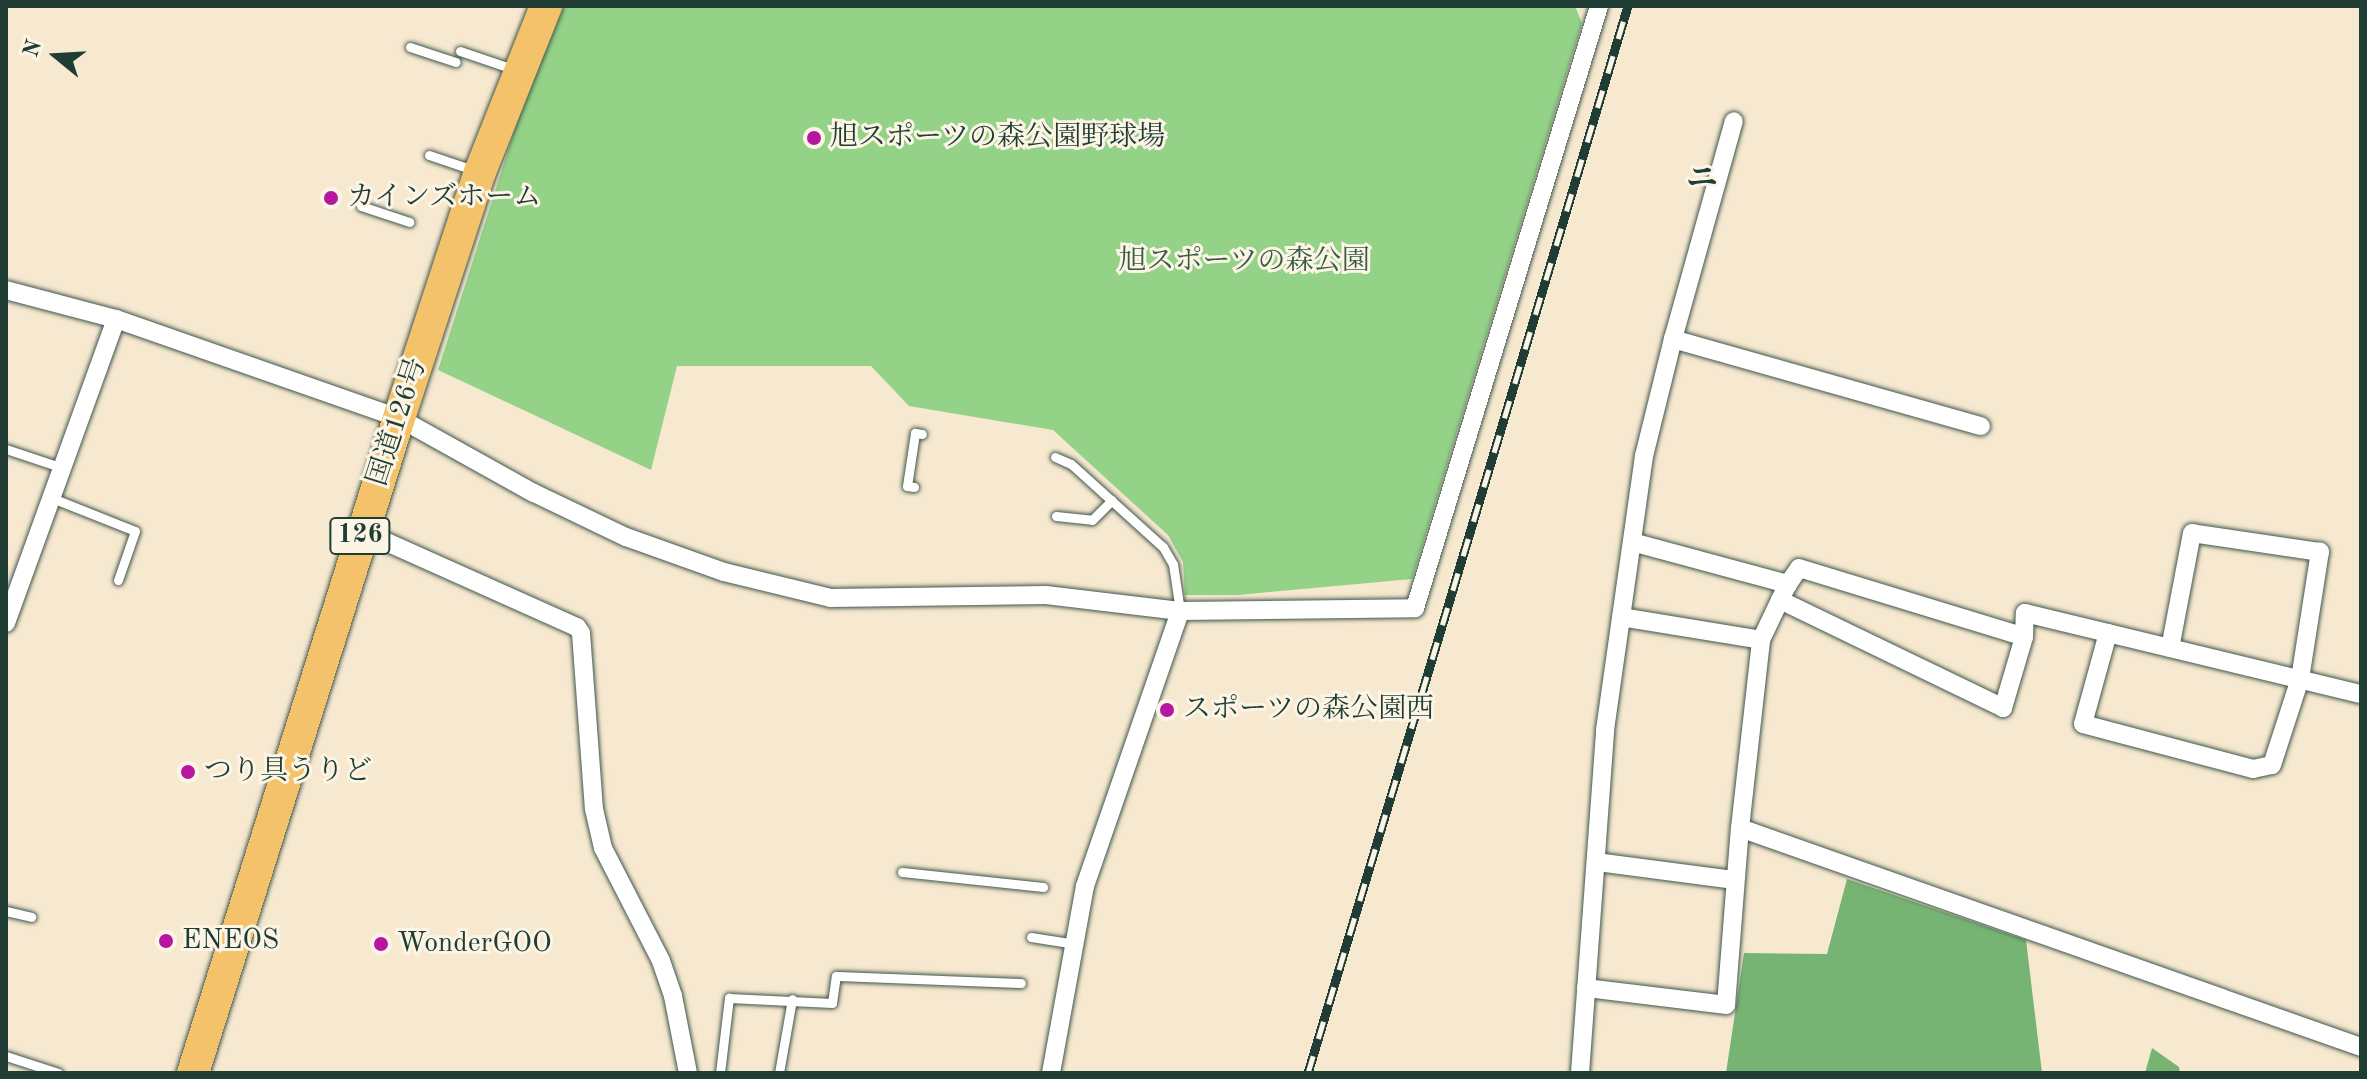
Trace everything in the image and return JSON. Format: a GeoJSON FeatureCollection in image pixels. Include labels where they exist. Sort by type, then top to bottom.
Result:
{"type":"FeatureCollection","features":[{"type":"Feature","properties":{"kind":"highway","name":"国道126号"},"geometry":{"type":"LineString","coordinates":[[193,1073],[362,531],[480,172],[546,6]]}},
{"type":"Feature","properties":{"kind":"street"},"geometry":{"type":"LineString","coordinates":[[6,290],[116,319],[399,418],[534,493],[626,537],[724,572],[831,598],[1046,595],[1180,611],[1415,608],[1599,6]]}},
{"type":"Feature","properties":{"kind":"street"},"geometry":{"type":"LineString","coordinates":[[1580,1073],[1605,730],[1644,456],[1734,121]]}},
{"type":"Feature","properties":{"kind":"street"},"geometry":{"type":"LineString","coordinates":[[6,623],[116,319]]}},
{"type":"Feature","properties":{"kind":"street"},"geometry":{"type":"LineString","coordinates":[[1673,339],[1981,426]]}},
{"type":"Feature","properties":{"kind":"street"},"geometry":{"type":"LineString","coordinates":[[362,531],[577,627],[581,633],[594,809],[603,848],[661,961],[673,996],[688,1073]]}},
{"type":"Feature","properties":{"kind":"street"},"geometry":{"type":"LineString","coordinates":[[2108,633],[2083,724],[2253,769],[2272,765],[2300,679],[2320,552],[2192,533],[2170,648]]}},
{"type":"Feature","properties":{"kind":"street"},"geometry":{"type":"LineString","coordinates":[[1632,542],[1784,592],[2003,708],[2024,637],[2025,613],[2361,694]]}},
{"type":"Feature","properties":{"kind":"street"},"geometry":{"type":"LineString","coordinates":[[1586,988],[1726,1005],[1734,880],[1761,640],[1799,568],[2024,637]]}},
{"type":"Feature","properties":{"kind":"street"},"geometry":{"type":"LineString","coordinates":[[1051,1073],[1085,886],[1180,611]]}},
{"type":"Feature","properties":{"kind":"street"},"geometry":{"type":"LineString","coordinates":[[1621,617],[1761,640]]}},
{"type":"Feature","properties":{"kind":"street"},"geometry":{"type":"LineString","coordinates":[[1740,828],[2361,1047]]}},
{"type":"Feature","properties":{"kind":"street"},"geometry":{"type":"LineString","coordinates":[[1597,862],[1734,880]]}},
{"type":"Feature","properties":{"kind":"lane"},"geometry":{"type":"LineString","coordinates":[[410,47],[520,72]]}},
{"type":"Feature","properties":{"kind":"lane"},"geometry":{"type":"LineString","coordinates":[[429,155],[480,172]]}},
{"type":"Feature","properties":{"kind":"lane"},"geometry":{"type":"LineString","coordinates":[[361,206],[409,222]]}},
{"type":"Feature","properties":{"kind":"lane"},"geometry":{"type":"LineString","coordinates":[[914,487],[907,486],[915,433],[922,434]]}},
{"type":"Feature","properties":{"kind":"lane"},"geometry":{"type":"LineString","coordinates":[[6,449],[63,468]]}},
{"type":"Feature","properties":{"kind":"lane"},"geometry":{"type":"LineString","coordinates":[[1055,457],[1071,464],[1163,547],[1173,564],[1180,611]]}},
{"type":"Feature","properties":{"kind":"lane"},"geometry":{"type":"LineString","coordinates":[[52,498],[135,531],[118,580]]}},
{"type":"Feature","properties":{"kind":"lane"},"geometry":{"type":"LineString","coordinates":[[1056,516],[1092,520],[1112,500]]}},
{"type":"Feature","properties":{"kind":"lane"},"geometry":{"type":"LineString","coordinates":[[902,872],[1043,887]]}},
{"type":"Feature","properties":{"kind":"lane"},"geometry":{"type":"LineString","coordinates":[[6,911],[31,917]]}},
{"type":"Feature","properties":{"kind":"lane"},"geometry":{"type":"LineString","coordinates":[[1031,937],[1075,944]]}},
{"type":"Feature","properties":{"kind":"lane"},"geometry":{"type":"LineString","coordinates":[[720,1073],[729,998],[832,1003],[836,976],[1021,983]]}},
{"type":"Feature","properties":{"kind":"lane"},"geometry":{"type":"LineString","coordinates":[[779,1073],[792,999]]}},
{"type":"Feature","properties":{"kind":"lane"},"geometry":{"type":"LineString","coordinates":[[6,1056],[58,1073]]}},
{"type":"Feature","properties":{"kind":"green space","name":"旭スポーツの森公園"},"geometry":{"type":"Polygon","coordinates":[[[564,6],[1575,6],[1582,23],[1412,579],[1238,595],[1185,595],[1183,562],[1168,535],[1053,430],[909,406],[871,366],[677,366],[651,470],[438,370],[520,113],[564,6]]]}},
{"type":"Feature","properties":{"kind":"green space"},"geometry":{"type":"Polygon","coordinates":[[[1847,879],[2026,940],[2042,1073],[1726,1073],[1744,953],[1827,954],[1847,879]]]}},
{"type":"Feature","properties":{"kind":"green space"},"geometry":{"type":"Polygon","coordinates":[[[2152,1048],[2179,1067],[2180,1073],[2145,1073],[2152,1048]]]}},
{"type":"Feature","properties":{"kind":"railway"},"geometry":{"type":"LineString","coordinates":[[1308,1073],[1628,6]]}},
{"type":"Feature","properties":{"kind":"place","name":"旭スポーツの森公園野球場"},"geometry":{"type":"Point","coordinates":[814,138]}},
{"type":"Feature","properties":{"kind":"place","name":"カインズホーム"},"geometry":{"type":"Point","coordinates":[331,198]}},
{"type":"Feature","properties":{"kind":"place","name":"スポーツの森公園西"},"geometry":{"type":"Point","coordinates":[1167,710]}},
{"type":"Feature","properties":{"kind":"place","name":"つり具うりど"},"geometry":{"type":"Point","coordinates":[188,772]}},
{"type":"Feature","properties":{"kind":"place","name":"ENEOS"},"geometry":{"type":"Point","coordinates":[166,941]}},
{"type":"Feature","properties":{"kind":"place","name":"WonderGOO"},"geometry":{"type":"Point","coordinates":[381,944]}},
{"type":"Feature","properties":{"kind":"district","name":"ニ"},"geometry":{"type":"Point","coordinates":[1702,180]}}]}
